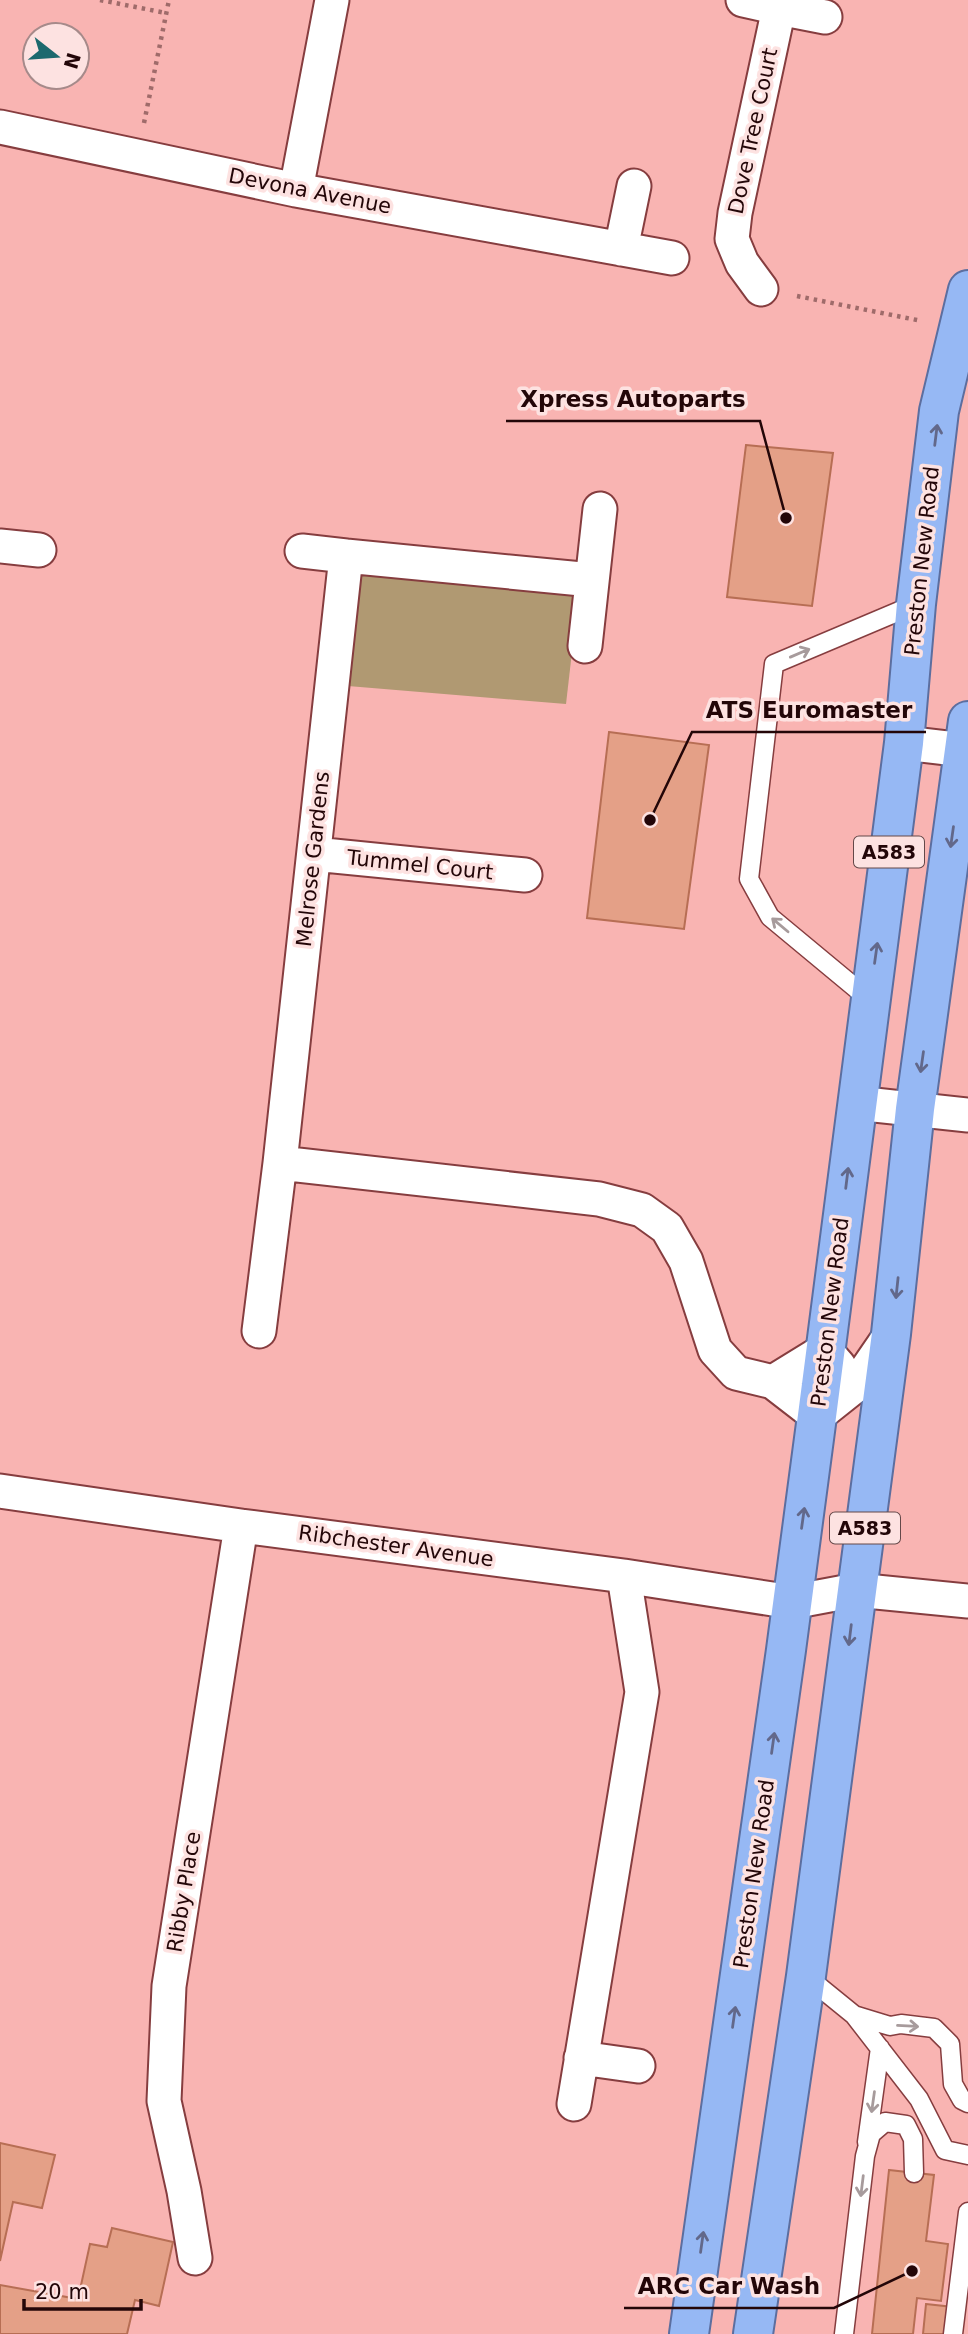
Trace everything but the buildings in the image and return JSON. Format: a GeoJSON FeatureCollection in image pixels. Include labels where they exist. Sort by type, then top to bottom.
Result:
{"type":"FeatureCollection","features":[{"type":"Feature","properties":{"kind":"highway","name":"A583"},"geometry":{"type":"LineString","coordinates":[[962,310],[968,272]]}},
{"type":"Feature","properties":{"kind":"highway","name":"Preston New Road"},"geometry":{"type":"LineString","coordinates":[[689,2334],[817,1416],[904,743],[916,604],[939,411],[962,310]]}},
{"type":"Feature","properties":{"kind":"highway","name":"A583"},"geometry":{"type":"LineString","coordinates":[[753,2334],[806,1976],[891,1334],[915,1109],[967,742]]}},
{"type":"Feature","properties":{"kind":"street"},"geometry":{"type":"LineString","coordinates":[[296,190],[332,0]]}},
{"type":"Feature","properties":{"kind":"street"},"geometry":{"type":"LineString","coordinates":[[743,0],[825,18]]}},
{"type":"Feature","properties":{"kind":"street","name":"Dove Tree Court"},"geometry":{"type":"LineString","coordinates":[[761,289],[742,263],[732,239],[735,213],[779,8]]}},
{"type":"Feature","properties":{"kind":"street","name":"Devona Avenue"},"geometry":{"type":"LineString","coordinates":[[0,127],[296,190],[672,258]]}},
{"type":"Feature","properties":{"kind":"street"},"geometry":{"type":"LineString","coordinates":[[621,249],[634,186]]}},
{"type":"Feature","properties":{"kind":"street"},"geometry":{"type":"LineString","coordinates":[[585,646],[600,509]]}},
{"type":"Feature","properties":{"kind":"street"},"geometry":{"type":"LineString","coordinates":[[0,546],[39,550]]}},
{"type":"Feature","properties":{"kind":"street"},"geometry":{"type":"LineString","coordinates":[[302,551],[592,580]]}},
{"type":"Feature","properties":{"kind":"street","name":"Melrose Gardens"},"geometry":{"type":"LineString","coordinates":[[259,1331],[280,1163],[346,556]]}},
{"type":"Feature","properties":{"kind":"street"},"geometry":{"type":"LineString","coordinates":[[904,743],[967,742]]}},
{"type":"Feature","properties":{"kind":"street","name":"Tummel Court"},"geometry":{"type":"LineString","coordinates":[[314,854],[525,876]]}},
{"type":"Feature","properties":{"kind":"street"},"geometry":{"type":"LineString","coordinates":[[856,1103],[968,1115]]}},
{"type":"Feature","properties":{"kind":"street"},"geometry":{"type":"LineString","coordinates":[[280,1163],[599,1199],[642,1210],[667,1228],[686,1261],[715,1350],[736,1373],[773,1382],[817,1416],[856,1385],[891,1334]]}},
{"type":"Feature","properties":{"kind":"street"},"geometry":{"type":"LineString","coordinates":[[773,1382],[824,1350],[856,1385],[877,1438]]}},
{"type":"Feature","properties":{"kind":"street","name":"Ribchester Avenue"},"geometry":{"type":"LineString","coordinates":[[0,1491],[241,1526],[624,1576],[792,1602],[856,1590],[968,1601]]}},
{"type":"Feature","properties":{"kind":"street","name":"Ribby Place"},"geometry":{"type":"LineString","coordinates":[[195,2258],[184,2191],[164,2101],[169,1986],[241,1526]]}},
{"type":"Feature","properties":{"kind":"street"},"geometry":{"type":"LineString","coordinates":[[574,2104],[642,1692],[624,1576]]}},
{"type":"Feature","properties":{"kind":"street"},"geometry":{"type":"LineString","coordinates":[[582,2058],[638,2066]]}},
{"type":"Feature","properties":{"kind":"lane"},"geometry":{"type":"LineString","coordinates":[[870,1000],[769,917],[749,879],[766,720],[774,664],[916,604]]}},
{"type":"Feature","properties":{"kind":"lane"},"geometry":{"type":"LineString","coordinates":[[806,1976],[853,2015],[880,2048],[919,2099],[945,2150],[968,2155]]}},
{"type":"Feature","properties":{"kind":"lane"},"geometry":{"type":"LineString","coordinates":[[853,2015],[890,2026],[901,2024],[934,2028],[950,2044],[953,2084],[962,2100],[968,2103]]}},
{"type":"Feature","properties":{"kind":"lane"},"geometry":{"type":"LineString","coordinates":[[844,2334],[880,2048]]}},
{"type":"Feature","properties":{"kind":"lane"},"geometry":{"type":"LineString","coordinates":[[865,2156],[871,2134],[886,2122],[906,2125],[913,2138],[914,2173]]}},
{"type":"Feature","properties":{"kind":"lane"},"geometry":{"type":"LineString","coordinates":[[953,2334],[968,2212]]}},
{"type":"Feature","properties":{"kind":"path"},"geometry":{"type":"LineString","coordinates":[[100,0],[166,13]]}},
{"type":"Feature","properties":{"kind":"path"},"geometry":{"type":"LineString","coordinates":[[137,157],[169,0]]}},
{"type":"Feature","properties":{"kind":"path"},"geometry":{"type":"LineString","coordinates":[[761,289],[962,310]]}},
{"type":"Feature","properties":{"kind":"shaded area"},"geometry":{"type":"Polygon","coordinates":[[[361,572],[579,591],[566,704],[348,686],[361,572]]]}},
{"type":"Feature","properties":{"kind":"place","name":"Xpress Autoparts"},"geometry":{"type":"Point","coordinates":[786,518]}},
{"type":"Feature","properties":{"kind":"place","name":"ATS Euromaster"},"geometry":{"type":"Point","coordinates":[650,820]}},
{"type":"Feature","properties":{"kind":"place","name":"ARC Car Wash"},"geometry":{"type":"Point","coordinates":[912,2271]}}]}
